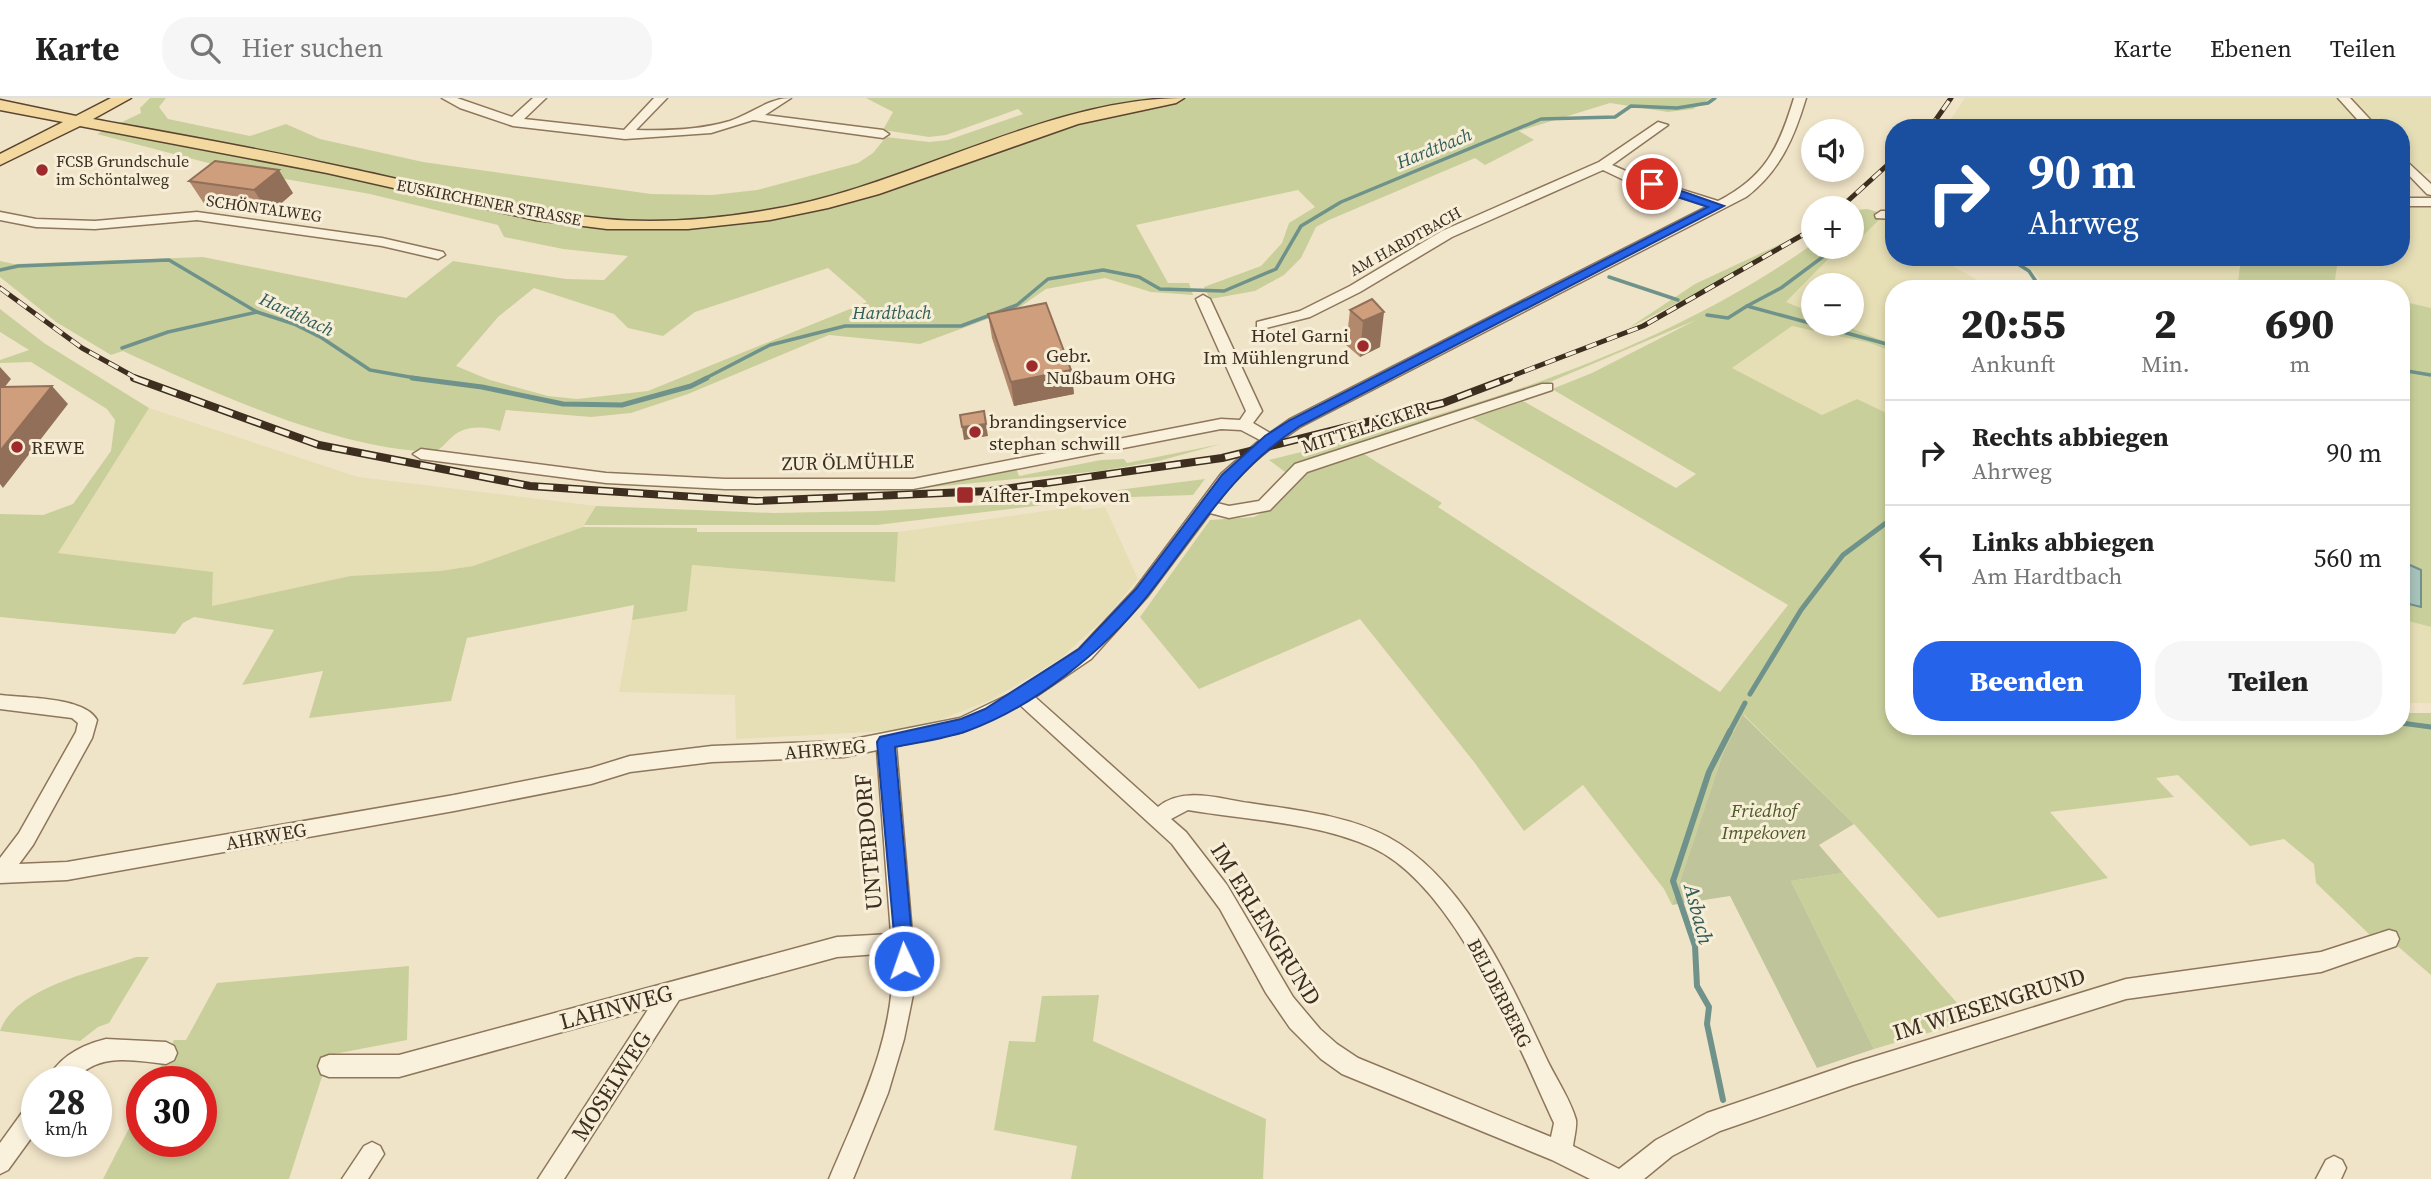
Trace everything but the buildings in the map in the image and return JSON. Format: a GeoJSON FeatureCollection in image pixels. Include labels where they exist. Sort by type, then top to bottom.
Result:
{"type":"FeatureCollection","features":[{"type":"Feature","properties":{"kind":"main road"},"geometry":{"type":"LineString","coordinates":[[0,160],[54,124],[105,98]]}},
{"type":"Feature","properties":{"kind":"main road"},"geometry":{"type":"LineString","coordinates":[[20,149],[54,124],[124,98]]}},
{"type":"Feature","properties":{"kind":"main road"},"geometry":{"type":"LineString","coordinates":[[128,128],[121,111],[130,98]]}},
{"type":"Feature","properties":{"kind":"main road","name":"EUSKIRCHENER STRASSE"},"geometry":{"type":"LineString","coordinates":[[54,124],[108,124],[532,214],[605,223],[682,225],[772,215],[846,199],[1062,123],[1107,110],[1176,98]]}},
{"type":"Feature","properties":{"kind":"main road"},"geometry":{"type":"LineString","coordinates":[[0,105],[54,124]]}},
{"type":"Feature","properties":{"kind":"street"},"geometry":{"type":"LineString","coordinates":[[448,98],[490,117],[513,122],[625,135],[693,134],[755,117],[785,98]]}},
{"type":"Feature","properties":{"kind":"street"},"geometry":{"type":"LineString","coordinates":[[513,122],[540,98]]}},
{"type":"Feature","properties":{"kind":"street"},"geometry":{"type":"LineString","coordinates":[[625,135],[662,98]]}},
{"type":"Feature","properties":{"kind":"street","name":"AHRWEG"},"geometry":{"type":"LineString","coordinates":[[0,873],[67,871],[454,803],[591,776],[640,763],[712,754],[844,749],[963,725],[1022,696],[1066,668],[1099,641],[1141,593],[1227,478],[1269,439],[1295,423],[1751,188],[1770,170],[1790,133],[1800,98]]}},
{"type":"Feature","properties":{"kind":"street"},"geometry":{"type":"LineString","coordinates":[[2344,98],[2364,119]]}},
{"type":"Feature","properties":{"kind":"street"},"geometry":{"type":"LineString","coordinates":[[755,117],[883,134]]}},
{"type":"Feature","properties":{"kind":"street","name":"AM HARDTBACH"},"geometry":{"type":"LineString","coordinates":[[1262,325],[1305,314],[1355,289],[1447,234],[1603,165],[1662,125]]}},
{"type":"Feature","properties":{"kind":"street"},"geometry":{"type":"LineString","coordinates":[[1603,165],[1624,176],[1718,206]]}},
{"type":"Feature","properties":{"kind":"street"},"geometry":{"type":"LineString","coordinates":[[2410,169],[2431,191]]}},
{"type":"Feature","properties":{"kind":"street"},"geometry":{"type":"LineString","coordinates":[[2410,202],[2431,202]]}},
{"type":"Feature","properties":{"kind":"street","name":"SCHÖNTALWEG"},"geometry":{"type":"LineString","coordinates":[[0,216],[36,223],[95,225],[197,216],[383,243],[438,255]]}},
{"type":"Feature","properties":{"kind":"street"},"geometry":{"type":"LineString","coordinates":[[1203,299],[1254,411],[1244,425],[1269,439]]}},
{"type":"Feature","properties":{"kind":"street","name":"MITTELACKER"},"geometry":{"type":"LineString","coordinates":[[1205,506],[1229,512],[1264,506],[1301,468],[1548,387]]}},
{"type":"Feature","properties":{"kind":"street","name":"ZUR ÖLMÜHLE"},"geometry":{"type":"LineString","coordinates":[[421,454],[606,478],[725,484],[913,484],[1197,427],[1244,425]]}},
{"type":"Feature","properties":{"kind":"street","name":"IM ERLENGRUND"},"geometry":{"type":"LineString","coordinates":[[1022,696],[1159,817],[1208,874],[1240,923],[1290,1015],[1325,1051],[1350,1066],[1560,1152],[1615,1179]]}},
{"type":"Feature","properties":{"kind":"street"},"geometry":{"type":"LineString","coordinates":[[0,702],[76,711],[88,720],[85,733],[26,839],[0,873]]}},
{"type":"Feature","properties":{"kind":"street","name":"UNTERDORF"},"geometry":{"type":"LineString","coordinates":[[841,1179],[877,1093],[893,1039],[905,980],[886,742]]}},
{"type":"Feature","properties":{"kind":"street","name":"BELDERBERG"},"geometry":{"type":"LineString","coordinates":[[1159,817],[1181,803],[1214,807],[1334,829],[1379,842],[1410,862],[1473,938],[1565,1122],[1560,1152]]}},
{"type":"Feature","properties":{"kind":"street","name":"IM WIESENGRUND"},"geometry":{"type":"LineString","coordinates":[[1625,1179],[1664,1148],[1715,1121],[1853,1074],[2126,989],[2320,962],[2389,939]]}},
{"type":"Feature","properties":{"kind":"street","name":"LAHNWEG"},"geometry":{"type":"LineString","coordinates":[[329,1066],[399,1066],[837,947],[903,943]]}},
{"type":"Feature","properties":{"kind":"street","name":"MOSELWEG"},"geometry":{"type":"LineString","coordinates":[[550,1179],[672,992]]}},
{"type":"Feature","properties":{"kind":"street"},"geometry":{"type":"LineString","coordinates":[[70,1066],[92,1051],[114,1049],[166,1053]]}},
{"type":"Feature","properties":{"kind":"street"},"geometry":{"type":"LineString","coordinates":[[0,1162],[21,1133]]}},
{"type":"Feature","properties":{"kind":"street"},"geometry":{"type":"LineString","coordinates":[[354,1179],[372,1154]]}},
{"type":"Feature","properties":{"kind":"shaded area"},"geometry":{"type":"Polygon","coordinates":[[[1965,98],[2339,98],[2359,119],[1951,119],[1965,98]]]}},
{"type":"Feature","properties":{"kind":"shaded area"},"geometry":{"type":"Polygon","coordinates":[[[2350,98],[2431,98],[2431,173],[2418,174],[2410,165],[2410,119],[2369,119],[2350,98]]]}},
{"type":"Feature","properties":{"kind":"shaded area"},"geometry":{"type":"Polygon","coordinates":[[[2410,206],[2431,207],[2431,308],[2410,303],[2410,280],[2335,280],[2337,266],[2410,266],[2410,206]]]}},
{"type":"Feature","properties":{"kind":"shaded area"},"geometry":{"type":"Polygon","coordinates":[[[1881,218],[1885,218],[1885,266],[1952,266],[1978,280],[1885,280],[1885,342],[1864,333],[1864,273],[1814,273],[1828,259],[1864,259],[1864,235],[1881,218]]]}},
{"type":"Feature","properties":{"kind":"shaded area"},"geometry":{"type":"Polygon","coordinates":[[[2026,266],[2239,266],[2238,280],[2040,280],[2026,266]]]}},
{"type":"Feature","properties":{"kind":"shaded area"},"geometry":{"type":"Polygon","coordinates":[[[1801,287],[1801,308],[1786,302],[1801,287]]]}},
{"type":"Feature","properties":{"kind":"shaded area"},"geometry":{"type":"Polygon","coordinates":[[[1792,326],[1801,328],[1801,336],[1838,336],[1885,349],[1885,412],[1857,399],[1822,415],[1732,368],[1792,326]]]}},
{"type":"Feature","properties":{"kind":"shaded area"},"geometry":{"type":"Polygon","coordinates":[[[149,408],[358,477],[596,506],[583,527],[473,566],[440,571],[350,576],[212,606],[213,572],[58,553],[149,408]]]}},
{"type":"Feature","properties":{"kind":"shaded area"},"geometry":{"type":"Polygon","coordinates":[[[1081,506],[1082,510],[1105,507],[1138,579],[1107,616],[1060,659],[991,700],[937,721],[889,731],[736,739],[735,695],[619,692],[632,620],[687,611],[692,565],[895,582],[898,532],[1081,506]]]}},
{"type":"Feature","properties":{"kind":"shaded area"},"geometry":{"type":"Polygon","coordinates":[[[2410,621],[2431,627],[2431,703],[2410,703],[2410,621]]]}},
{"type":"Feature","properties":{"kind":"green space"},"geometry":{"type":"Polygon","coordinates":[[[150,98],[166,98],[159,107],[168,119],[250,136],[286,124],[320,139],[423,162],[651,194],[712,195],[757,190],[858,163],[873,153],[886,137],[929,142],[948,140],[1023,114],[1018,109],[946,135],[929,137],[883,130],[893,112],[866,98],[1711,98],[1693,109],[1668,112],[1610,103],[1519,131],[1534,140],[1485,165],[1475,158],[1316,227],[1301,258],[1284,275],[1255,291],[1210,299],[1204,287],[1261,266],[1282,243],[1289,223],[1315,207],[1298,190],[1136,225],[1168,283],[1189,283],[1193,295],[1151,292],[1105,278],[1046,289],[1020,307],[920,344],[829,335],[688,394],[631,413],[591,417],[506,410],[500,431],[487,428],[468,429],[456,434],[433,452],[356,441],[315,430],[195,384],[123,351],[111,355],[56,322],[0,277],[0,261],[14,264],[203,257],[406,298],[453,261],[566,279],[604,280],[628,256],[563,249],[504,237],[498,225],[370,194],[235,170],[97,134],[141,113],[140,108],[150,98]],[[828,268],[695,312],[663,336],[628,328],[614,314],[534,288],[498,317],[456,366],[490,380],[548,396],[577,399],[648,391],[867,302],[828,268]]]}},
{"type":"Feature","properties":{"kind":"green space"},"geometry":{"type":"Polygon","coordinates":[[[1864,209],[1878,212],[1881,218],[1864,235],[1864,209]]]}},
{"type":"Feature","properties":{"kind":"green space"},"geometry":{"type":"Polygon","coordinates":[[[1789,240],[1735,273],[1627,329],[1695,284],[1789,240]]]}},
{"type":"Feature","properties":{"kind":"green space"},"geometry":{"type":"Polygon","coordinates":[[[1801,252],[1801,259],[1828,259],[1814,273],[1801,273],[1801,287],[1786,302],[1801,308],[1801,328],[1792,326],[1732,368],[1822,415],[1857,399],[1885,412],[1885,735],[2410,735],[2410,713],[2431,713],[2431,975],[2380,931],[2370,935],[2316,883],[2314,864],[2284,839],[2250,846],[2178,775],[2156,778],[2174,797],[2050,812],[2108,878],[1938,918],[1854,824],[1744,715],[1723,753],[1672,905],[1664,889],[1583,785],[1524,831],[1474,762],[1360,619],[1199,689],[1140,617],[1210,520],[1254,517],[1271,508],[1304,471],[1364,454],[1442,503],[1438,507],[1720,692],[1788,605],[1472,418],[1523,401],[1676,488],[1696,474],[1552,389],[1592,373],[1696,320],[1519,395],[1306,460],[1285,472],[1269,460],[1482,401],[1620,350],[1751,284],[1801,252]]]}},
{"type":"Feature","properties":{"kind":"green space"},"geometry":{"type":"Polygon","coordinates":[[[2240,266],[2337,266],[2335,280],[2238,280],[2240,266]]]}},
{"type":"Feature","properties":{"kind":"green space"},"geometry":{"type":"Polygon","coordinates":[[[2410,303],[2431,308],[2431,627],[2410,621],[2410,604],[2421,607],[2421,570],[2410,565],[2410,303]]]}},
{"type":"Feature","properties":{"kind":"green space"},"geometry":{"type":"Polygon","coordinates":[[[0,309],[44,343],[149,408],[58,553],[213,572],[212,606],[350,576],[440,571],[473,566],[583,527],[697,528],[697,532],[898,532],[895,582],[692,565],[687,611],[632,620],[634,605],[467,638],[451,701],[309,718],[323,671],[242,685],[274,630],[194,617],[183,623],[175,634],[0,617],[0,514],[43,515],[73,504],[111,451],[115,420],[107,409],[31,362],[0,363],[0,360],[29,350],[0,332],[0,309]]]}},
{"type":"Feature","properties":{"kind":"green space"},"geometry":{"type":"Polygon","coordinates":[[[1864,333],[1885,342],[1885,349],[1838,336],[1864,336],[1864,333]]]}},
{"type":"Feature","properties":{"kind":"green space"},"geometry":{"type":"Polygon","coordinates":[[[1221,444],[1159,461],[1100,471],[912,489],[1016,468],[1019,476],[1101,460],[1124,459],[1127,463],[1221,444]]]}},
{"type":"Feature","properties":{"kind":"green space"},"geometry":{"type":"Polygon","coordinates":[[[1205,479],[1193,495],[1102,498],[877,525],[584,525],[596,506],[773,513],[876,511],[1005,504],[1205,479]]]}},
{"type":"Feature","properties":{"kind":"green space","name":"Friedhof Impekoven"},"geometry":{"type":"Polygon","coordinates":[[[1743,715],[1854,824],[1819,845],[1843,873],[1791,881],[1874,1049],[1817,1068],[1730,896],[1672,905],[1723,753],[1743,715]]]}},
{"type":"Feature","properties":{"kind":"green space"},"geometry":{"type":"Polygon","coordinates":[[[1843,873],[1972,1020],[1874,1049],[1791,881],[1843,873]]]}},
{"type":"Feature","properties":{"kind":"green space"},"geometry":{"type":"Polygon","coordinates":[[[136,957],[149,957],[109,1023],[98,1027],[80,1041],[0,1031],[8,1016],[39,992],[79,975],[136,957]]]}},
{"type":"Feature","properties":{"kind":"green space"},"geometry":{"type":"Polygon","coordinates":[[[409,966],[407,1040],[329,1055],[289,1179],[103,1179],[126,1134],[126,1157],[217,1157],[217,1066],[161,1066],[174,1040],[186,1040],[217,983],[409,966]]]}},
{"type":"Feature","properties":{"kind":"green space"},"geometry":{"type":"Polygon","coordinates":[[[1099,995],[1093,1041],[1266,1119],[1263,1179],[1071,1179],[1077,1146],[994,1130],[1009,1041],[1035,1042],[1042,996],[1099,995]]]}},
{"type":"Feature","properties":{"kind":"water"},"geometry":{"type":"Polygon","coordinates":[[[2410,565],[2421,570],[2421,607],[2410,604],[2410,565]]]}},
{"type":"Feature","properties":{"kind":"waterway","name":"Hardtbach"},"geometry":{"type":"LineString","coordinates":[[704,379],[770,345],[845,326],[961,326],[1017,305],[1048,279],[1103,270],[1139,277],[1160,289],[1224,291],[1276,269],[1301,226],[1341,202],[1541,119],[1615,117],[1631,106],[1677,108],[1708,103],[1715,98]]}},
{"type":"Feature","properties":{"kind":"waterway"},"geometry":{"type":"LineString","coordinates":[[1747,306],[1781,288],[1820,259]]}},
{"type":"Feature","properties":{"kind":"waterway","name":"Hardtbach"},"geometry":{"type":"LineString","coordinates":[[0,270],[18,266],[169,260],[257,312]]}},
{"type":"Feature","properties":{"kind":"waterway"},"geometry":{"type":"LineString","coordinates":[[2021,266],[2035,280]]}},
{"type":"Feature","properties":{"kind":"waterway"},"geometry":{"type":"LineString","coordinates":[[1609,277],[1678,300]]}},
{"type":"Feature","properties":{"kind":"waterway"},"geometry":{"type":"LineString","coordinates":[[1707,315],[1728,318],[1747,306]]}},
{"type":"Feature","properties":{"kind":"waterway"},"geometry":{"type":"LineString","coordinates":[[1747,306],[1885,344]]}},
{"type":"Feature","properties":{"kind":"waterway"},"geometry":{"type":"LineString","coordinates":[[122,348],[168,332],[257,312]]}},
{"type":"Feature","properties":{"kind":"waterway","name":"Hardtbach"},"geometry":{"type":"LineString","coordinates":[[257,312],[294,324],[322,338],[370,370],[421,379]]}},
{"type":"Feature","properties":{"kind":"waterway"},"geometry":{"type":"LineString","coordinates":[[2410,372],[2431,375]]}},
{"type":"Feature","properties":{"kind":"waterway","name":"Hardtbach"},"geometry":{"type":"LineString","coordinates":[[412,378],[482,387],[563,404],[622,405],[691,386],[707,378]]}},
{"type":"Feature","properties":{"kind":"waterway","name":"Asbach"},"geometry":{"type":"LineString","coordinates":[[1750,694],[1801,610],[1843,555],[1885,524]]}},
{"type":"Feature","properties":{"kind":"waterway","name":"Asbach"},"geometry":{"type":"LineString","coordinates":[[1729,733],[1745,703]]}},
{"type":"Feature","properties":{"kind":"waterway"},"geometry":{"type":"LineString","coordinates":[[2410,724],[2431,727]]}},
{"type":"Feature","properties":{"kind":"waterway","name":"Asbach"},"geometry":{"type":"LineString","coordinates":[[1723,1100],[1707,1024],[1709,1007],[1697,986],[1695,946],[1673,881],[1709,772],[1730,731]]}},
{"type":"Feature","properties":{"kind":"railway"},"geometry":{"type":"LineString","coordinates":[[1936,119],[1951,98]]}},
{"type":"Feature","properties":{"kind":"railway"},"geometry":{"type":"LineString","coordinates":[[1853,196],[1885,167]]}},
{"type":"Feature","properties":{"kind":"railway"},"geometry":{"type":"LineString","coordinates":[[1504,379],[1643,326],[1801,236]]}},
{"type":"Feature","properties":{"kind":"railway"},"geometry":{"type":"LineString","coordinates":[[0,288],[82,348],[138,379]]}},
{"type":"Feature","properties":{"kind":"railway"},"geometry":{"type":"LineString","coordinates":[[134,378],[319,445],[530,486],[756,501],[990,491],[1222,458],[1443,403],[1509,378]]}},
{"type":"Feature","properties":{"kind":"place","name":"FCSB Grundschule im Schöntalweg"},"geometry":{"type":"Point","coordinates":[42,170]}},
{"type":"Feature","properties":{"kind":"place","name":"Hotel Garni Im Mühlengrund"},"geometry":{"type":"Point","coordinates":[1363,346]}},
{"type":"Feature","properties":{"kind":"place","name":"Gebr. Nußbaum OHG"},"geometry":{"type":"Point","coordinates":[1032,366]}},
{"type":"Feature","properties":{"kind":"place","name":"brandingservice stephan schwill"},"geometry":{"type":"Point","coordinates":[975,432]}},
{"type":"Feature","properties":{"kind":"place","name":"REWE"},"geometry":{"type":"Point","coordinates":[17,447]}},
{"type":"Feature","properties":{"kind":"place","name":"Alfter-Impekoven"},"geometry":{"type":"Point","coordinates":[965,495]}},
{"type":"Feature","properties":{"kind":"route"},"geometry":{"type":"LineString","coordinates":[[904,961],[886,742],[963,725],[991,714],[1085,654],[1141,593],[1227,478],[1269,439],[1570,280],[1718,206],[1695,196],[1652,184]]}}]}
